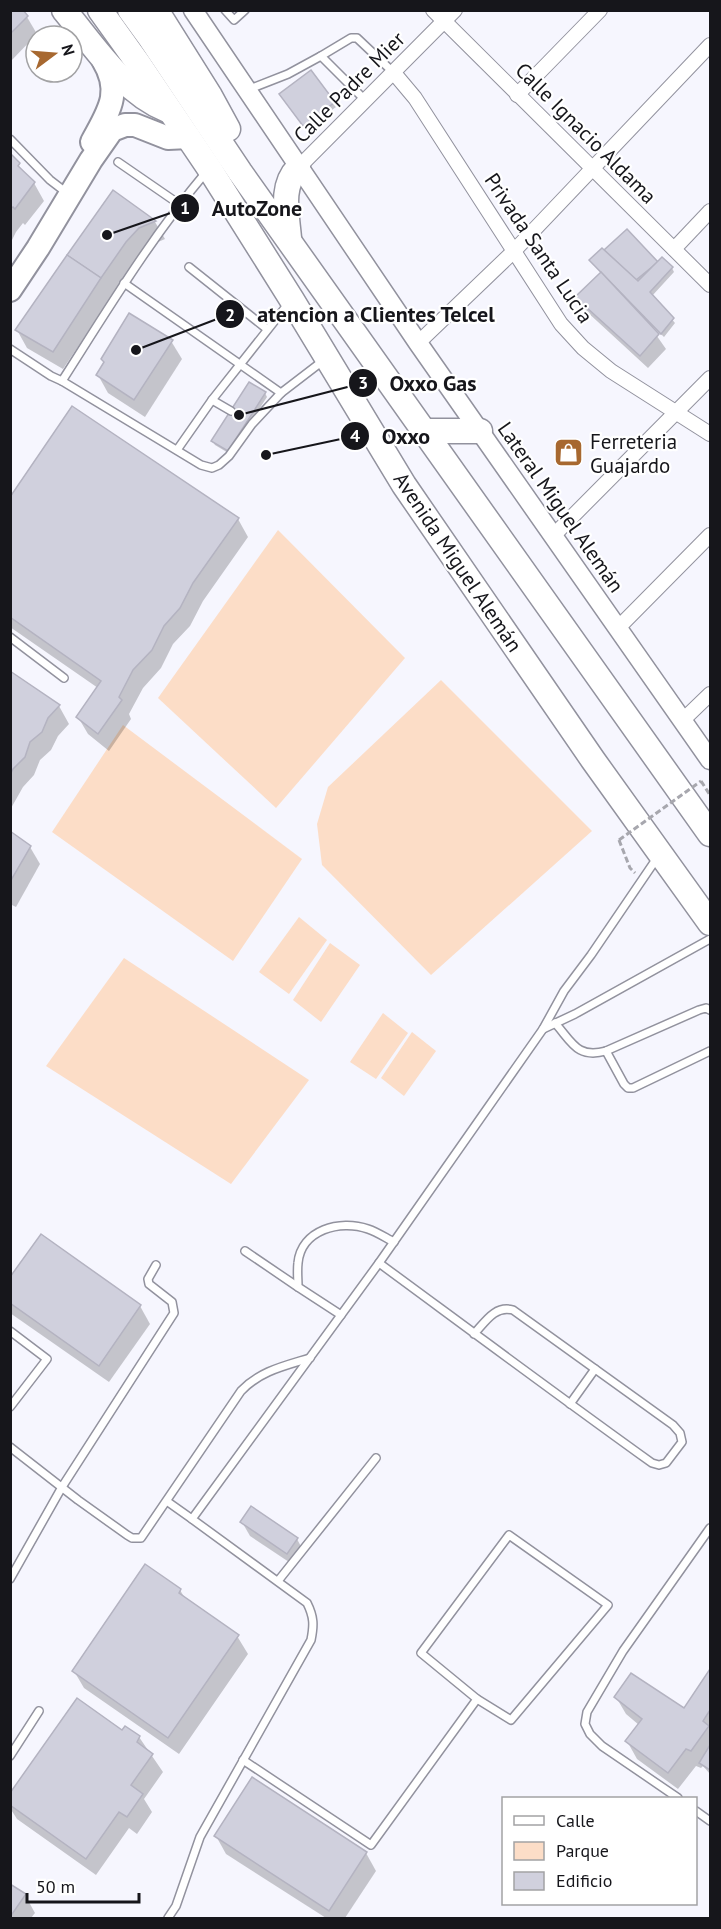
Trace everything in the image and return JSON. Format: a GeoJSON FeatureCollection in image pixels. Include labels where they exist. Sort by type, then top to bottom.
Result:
{"type":"FeatureCollection","features":[{"type":"Feature","properties":{"kind":"highway"},"geometry":{"type":"LineString","coordinates":[[64,10],[134,90],[155,105],[172,112]]}},
{"type":"Feature","properties":{"kind":"highway","name":"Avenida Miguel Alemán"},"geometry":{"type":"LineString","coordinates":[[100,10],[172,112],[199,132],[240,172],[711,834]]}},
{"type":"Feature","properties":{"kind":"highway","name":"Avenida Miguel Alemán"},"geometry":{"type":"LineString","coordinates":[[129,10],[151,39],[199,132],[209,168],[411,495],[593,760],[711,923]]}},
{"type":"Feature","properties":{"kind":"highway"},"geometry":{"type":"LineString","coordinates":[[156,10],[222,118],[233,143],[240,172]]}},
{"type":"Feature","properties":{"kind":"highway"},"geometry":{"type":"LineString","coordinates":[[290,241],[286,205],[287,185],[291,175],[298,168]]}},
{"type":"Feature","properties":{"kind":"highway"},"geometry":{"type":"LineString","coordinates":[[424,431],[480,431]]}},
{"type":"Feature","properties":{"kind":"main road"},"geometry":{"type":"LineString","coordinates":[[10,290],[39,248],[88,157],[110,109],[114,91],[109,69],[96,49]]}},
{"type":"Feature","properties":{"kind":"main road"},"geometry":{"type":"LineString","coordinates":[[10,274],[63,190],[112,130],[125,125],[141,126],[168,138],[199,132]]}},
{"type":"Feature","properties":{"kind":"street","name":"Calle Ignacio Aldama"},"geometry":{"type":"LineString","coordinates":[[433,10],[592,170],[711,285]]}},
{"type":"Feature","properties":{"kind":"street","name":"Calle Padre Mier"},"geometry":{"type":"LineString","coordinates":[[298,168],[454,10]]}},
{"type":"Feature","properties":{"kind":"street"},"geometry":{"type":"LineString","coordinates":[[517,95],[600,10]]}},
{"type":"Feature","properties":{"kind":"street","name":"Lateral Miguel Alemán"},"geometry":{"type":"LineString","coordinates":[[194,11],[417,343],[711,760]]}},
{"type":"Feature","properties":{"kind":"street"},"geometry":{"type":"LineString","coordinates":[[417,343],[513,252],[711,45]]}},
{"type":"Feature","properties":{"kind":"street","name":"Privada Santa Lucia"},"geometry":{"type":"LineString","coordinates":[[394,73],[415,98],[561,324],[583,348],[611,371],[711,435]]}},
{"type":"Feature","properties":{"kind":"street"},"geometry":{"type":"LineString","coordinates":[[674,249],[711,211]]}},
{"type":"Feature","properties":{"kind":"street"},"geometry":{"type":"LineString","coordinates":[[554,535],[711,378]]}},
{"type":"Feature","properties":{"kind":"street"},"geometry":{"type":"LineString","coordinates":[[618,628],[711,535]]}},
{"type":"Feature","properties":{"kind":"street"},"geometry":{"type":"LineString","coordinates":[[683,720],[711,694]]}},
{"type":"Feature","properties":{"kind":"lane"},"geometry":{"type":"LineString","coordinates":[[225,10],[234,20],[245,10]]}},
{"type":"Feature","properties":{"kind":"lane"},"geometry":{"type":"LineString","coordinates":[[247,90],[288,74],[351,38],[357,38],[363,42],[394,73]]}},
{"type":"Feature","properties":{"kind":"lane"},"geometry":{"type":"LineString","coordinates":[[321,56],[366,101]]}},
{"type":"Feature","properties":{"kind":"lane"},"geometry":{"type":"LineString","coordinates":[[10,139],[50,180],[63,190]]}},
{"type":"Feature","properties":{"kind":"lane"},"geometry":{"type":"LineString","coordinates":[[118,162],[179,204]]}},
{"type":"Feature","properties":{"kind":"lane"},"geometry":{"type":"LineString","coordinates":[[62,381],[124,283],[179,204],[209,168]]}},
{"type":"Feature","properties":{"kind":"lane"},"geometry":{"type":"LineString","coordinates":[[189,267],[267,329]]}},
{"type":"Feature","properties":{"kind":"lane"},"geometry":{"type":"LineString","coordinates":[[124,283],[281,393]]}},
{"type":"Feature","properties":{"kind":"lane"},"geometry":{"type":"LineString","coordinates":[[177,450],[212,400],[292,300]]}},
{"type":"Feature","properties":{"kind":"lane"},"geometry":{"type":"LineString","coordinates":[[10,349],[201,465],[212,468],[229,456],[250,422],[281,393],[327,357]]}},
{"type":"Feature","properties":{"kind":"lane"},"geometry":{"type":"LineString","coordinates":[[212,400],[231,411]]}},
{"type":"Feature","properties":{"kind":"lane"},"geometry":{"type":"LineString","coordinates":[[10,637],[64,678]]}},
{"type":"Feature","properties":{"kind":"lane"},"geometry":{"type":"LineString","coordinates":[[192,1519],[394,1242],[543,1029],[564,991],[660,854]]}},
{"type":"Feature","properties":{"kind":"lane"},"geometry":{"type":"LineString","coordinates":[[543,1029],[711,939]]}},
{"type":"Feature","properties":{"kind":"lane"},"geometry":{"type":"LineString","coordinates":[[549,1016],[577,1049],[584,1053],[594,1054],[606,1051],[699,1010],[711,1010]]}},
{"type":"Feature","properties":{"kind":"lane"},"geometry":{"type":"LineString","coordinates":[[606,1051],[628,1088],[633,1088],[711,1051]]}},
{"type":"Feature","properties":{"kind":"lane"},"geometry":{"type":"LineString","coordinates":[[298,1287],[298,1262],[306,1241],[323,1230],[347,1226],[368,1229],[394,1242]]}},
{"type":"Feature","properties":{"kind":"lane"},"geometry":{"type":"LineString","coordinates":[[245,1251],[341,1315]]}},
{"type":"Feature","properties":{"kind":"lane"},"geometry":{"type":"LineString","coordinates":[[379,1263],[474,1334],[652,1463],[659,1465],[666,1463],[676,1453],[682,1442],[680,1432],[673,1425],[513,1310],[502,1309],[494,1312],[474,1334]]}},
{"type":"Feature","properties":{"kind":"lane"},"geometry":{"type":"LineString","coordinates":[[10,1579],[62,1487],[174,1313],[172,1302],[148,1284],[156,1265]]}},
{"type":"Feature","properties":{"kind":"lane"},"geometry":{"type":"LineString","coordinates":[[10,1331],[47,1359],[10,1407]]}},
{"type":"Feature","properties":{"kind":"lane"},"geometry":{"type":"LineString","coordinates":[[11,1450],[132,1538],[141,1538],[145,1536],[223,1417],[250,1382],[269,1371],[310,1358]]}},
{"type":"Feature","properties":{"kind":"lane"},"geometry":{"type":"LineString","coordinates":[[570,1404],[595,1369]]}},
{"type":"Feature","properties":{"kind":"lane"},"geometry":{"type":"LineString","coordinates":[[278,1581],[376,1458]]}},
{"type":"Feature","properties":{"kind":"lane"},"geometry":{"type":"LineString","coordinates":[[168,1502],[307,1603],[313,1614],[314,1626],[311,1640],[200,1837],[176,1906],[168,1918]]}},
{"type":"Feature","properties":{"kind":"lane"},"geometry":{"type":"LineString","coordinates":[[677,1797],[602,1746],[590,1734],[585,1724],[586,1712],[623,1651],[711,1528]]}},
{"type":"Feature","properties":{"kind":"lane"},"geometry":{"type":"LineString","coordinates":[[509,1535],[608,1605],[511,1720],[477,1699],[421,1653],[509,1535]]}},
{"type":"Feature","properties":{"kind":"lane"},"geometry":{"type":"LineString","coordinates":[[243,1760],[371,1845],[477,1699]]}},
{"type":"Feature","properties":{"kind":"lane"},"geometry":{"type":"LineString","coordinates":[[10,1756],[39,1711]]}},
{"type":"Feature","properties":{"kind":"lane"},"geometry":{"type":"LineString","coordinates":[[697,1811],[711,1821]]}},
{"type":"Feature","properties":{"kind":"path"},"geometry":{"type":"LineString","coordinates":[[630,868],[620,840],[701,781],[711,795]]}},
{"type":"Feature","properties":{"kind":"green space"},"geometry":{"type":"Polygon","coordinates":[[[278,530],[405,658],[276,808],[158,698],[278,530]]]}},
{"type":"Feature","properties":{"kind":"green space"},"geometry":{"type":"Polygon","coordinates":[[[441,680],[592,831],[431,975],[322,865],[317,824],[328,787],[441,680]]]}},
{"type":"Feature","properties":{"kind":"green space"},"geometry":{"type":"Polygon","coordinates":[[[123,725],[302,859],[233,961],[52,832],[123,725]]]}},
{"type":"Feature","properties":{"kind":"green space"},"geometry":{"type":"Polygon","coordinates":[[[299,917],[327,940],[289,994],[259,972],[299,917]]]}},
{"type":"Feature","properties":{"kind":"green space"},"geometry":{"type":"Polygon","coordinates":[[[330,943],[360,965],[321,1022],[293,1000],[330,943]]]}},
{"type":"Feature","properties":{"kind":"green space"},"geometry":{"type":"Polygon","coordinates":[[[124,958],[309,1080],[231,1184],[46,1066],[124,958]]]}},
{"type":"Feature","properties":{"kind":"green space"},"geometry":{"type":"Polygon","coordinates":[[[383,1013],[408,1033],[376,1079],[350,1062],[383,1013]]]}},
{"type":"Feature","properties":{"kind":"green space"},"geometry":{"type":"Polygon","coordinates":[[[412,1032],[436,1051],[404,1096],[381,1078],[412,1032]]]}},
{"type":"Feature","properties":{"kind":"building"},"geometry":{"type":"Polygon","coordinates":[[[10,10],[23,10],[28,16],[10,34],[10,10]]]}},
{"type":"Feature","properties":{"kind":"building"},"geometry":{"type":"Polygon","coordinates":[[[311,70],[335,102],[303,126],[279,94],[311,70]]]}},
{"type":"Feature","properties":{"kind":"building"},"geometry":{"type":"Polygon","coordinates":[[[10,153],[20,163],[18,166],[35,182],[15,209],[13,207],[10,209],[10,153]]]}},
{"type":"Feature","properties":{"kind":"building"},"geometry":{"type":"Polygon","coordinates":[[[113,190],[156,221],[139,228],[126,242],[101,278],[67,255],[113,190]]]}},
{"type":"Feature","properties":{"kind":"building"},"geometry":{"type":"Polygon","coordinates":[[[627,229],[658,262],[636,280],[604,250],[627,229]]]}},
{"type":"Feature","properties":{"kind":"building"},"geometry":{"type":"Polygon","coordinates":[[[602,248],[638,281],[662,257],[673,267],[650,292],[674,318],[661,334],[589,260],[602,248]]]}},
{"type":"Feature","properties":{"kind":"building"},"geometry":{"type":"Polygon","coordinates":[[[67,255],[101,278],[53,352],[15,330],[67,255]]]}},
{"type":"Feature","properties":{"kind":"building"},"geometry":{"type":"Polygon","coordinates":[[[601,272],[659,334],[640,356],[575,297],[601,272]]]}},
{"type":"Feature","properties":{"kind":"building"},"geometry":{"type":"Polygon","coordinates":[[[129,313],[173,340],[134,400],[96,375],[104,362],[101,359],[129,313]]]}},
{"type":"Feature","properties":{"kind":"building"},"geometry":{"type":"Polygon","coordinates":[[[249,382],[266,392],[228,451],[211,441],[249,382]]]}},
{"type":"Feature","properties":{"kind":"building"},"geometry":{"type":"Polygon","coordinates":[[[72,406],[239,518],[193,583],[180,608],[164,626],[152,650],[133,670],[119,697],[122,700],[98,734],[76,717],[101,681],[10,617],[10,497],[72,406]]]}},
{"type":"Feature","properties":{"kind":"building"},"geometry":{"type":"Polygon","coordinates":[[[10,671],[60,705],[48,718],[42,732],[30,742],[25,757],[10,775],[10,671]]]}},
{"type":"Feature","properties":{"kind":"building"},"geometry":{"type":"Polygon","coordinates":[[[10,831],[31,846],[10,882],[10,831]]]}},
{"type":"Feature","properties":{"kind":"building"},"geometry":{"type":"Polygon","coordinates":[[[41,1234],[141,1305],[99,1366],[10,1303],[10,1277],[41,1234]]]}},
{"type":"Feature","properties":{"kind":"building"},"geometry":{"type":"Polygon","coordinates":[[[251,1506],[298,1538],[287,1554],[240,1522],[251,1506]]]}},
{"type":"Feature","properties":{"kind":"building"},"geometry":{"type":"Polygon","coordinates":[[[145,1564],[181,1589],[179,1593],[239,1635],[168,1738],[72,1671],[145,1564]]]}},
{"type":"Feature","properties":{"kind":"building"},"geometry":{"type":"Polygon","coordinates":[[[710,1669],[710,1710],[703,1721],[709,1726],[691,1751],[686,1749],[668,1773],[625,1741],[642,1719],[614,1697],[631,1673],[684,1708],[710,1669]]]}},
{"type":"Feature","properties":{"kind":"building"},"geometry":{"type":"Polygon","coordinates":[[[77,1698],[122,1730],[125,1726],[140,1736],[137,1742],[153,1754],[131,1785],[143,1794],[127,1817],[119,1812],[86,1859],[10,1805],[10,1793],[77,1698]]]}},
{"type":"Feature","properties":{"kind":"building"},"geometry":{"type":"Polygon","coordinates":[[[710,1745],[710,1770],[699,1763],[710,1745]]]}},
{"type":"Feature","properties":{"kind":"building"},"geometry":{"type":"Polygon","coordinates":[[[252,1777],[367,1852],[329,1911],[214,1836],[252,1777]]]}},
{"type":"Feature","properties":{"kind":"building"},"geometry":{"type":"Polygon","coordinates":[[[10,1884],[26,1894],[10,1917],[10,1884]]]}},
{"type":"Feature","properties":{"kind":"place","name":"AutoZone"},"geometry":{"type":"Point","coordinates":[107,235]}},
{"type":"Feature","properties":{"kind":"place","name":"atencion a Clientes Telcel"},"geometry":{"type":"Point","coordinates":[136,350]}},
{"type":"Feature","properties":{"kind":"place","name":"Oxxo Gas"},"geometry":{"type":"Point","coordinates":[239,415]}},
{"type":"Feature","properties":{"kind":"place","name":"Ferreteria Guajardo"},"geometry":{"type":"Point","coordinates":[569,453]}},
{"type":"Feature","properties":{"kind":"place","name":"Oxxo"},"geometry":{"type":"Point","coordinates":[266,455]}}]}
